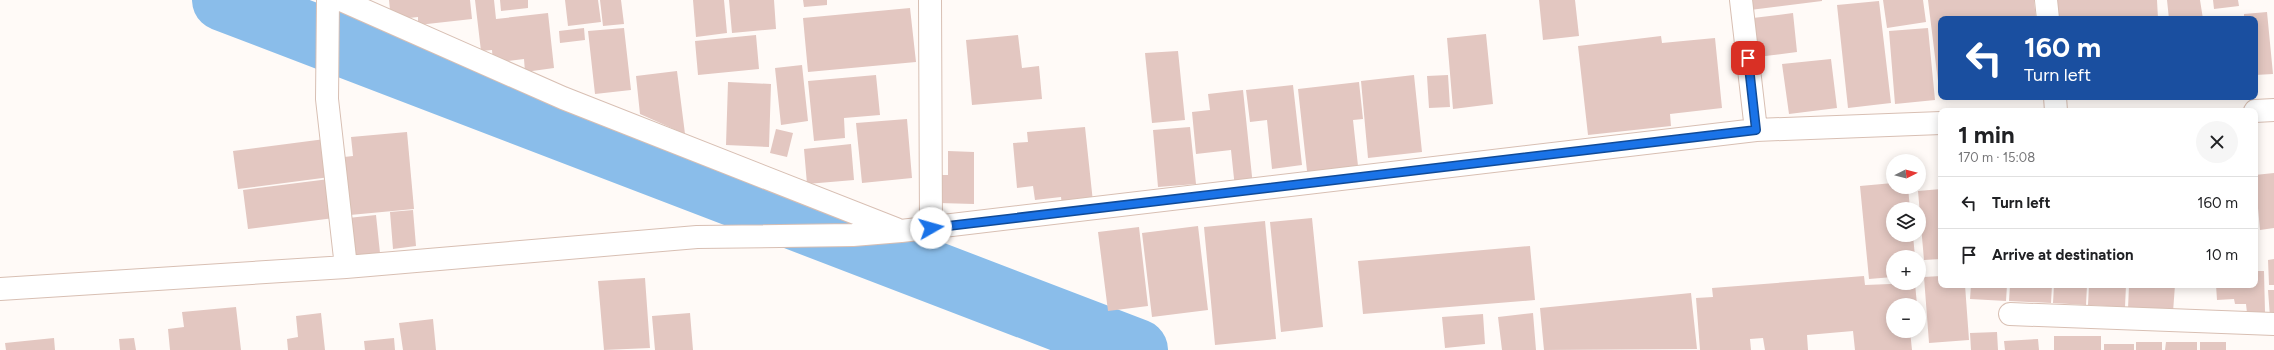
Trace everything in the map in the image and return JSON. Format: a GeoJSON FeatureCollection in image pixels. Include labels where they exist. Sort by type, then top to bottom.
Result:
{"type":"FeatureCollection","features":[{"type":"Feature","properties":{"kind":"street"},"geometry":{"type":"LineString","coordinates":[[328,0],[327,99],[346,267]]}},
{"type":"Feature","properties":{"kind":"street"},"geometry":{"type":"LineString","coordinates":[[341,0],[563,98],[901,231]]}},
{"type":"Feature","properties":{"kind":"street"},"geometry":{"type":"LineString","coordinates":[[930,0],[931,228]]}},
{"type":"Feature","properties":{"kind":"street"},"geometry":{"type":"LineString","coordinates":[[1741,0],[1756,130]]}},
{"type":"Feature","properties":{"kind":"street"},"geometry":{"type":"LineString","coordinates":[[2046,0],[2048,16]]}},
{"type":"Feature","properties":{"kind":"street"},"geometry":{"type":"LineString","coordinates":[[2258,111],[2274,110]]}},
{"type":"Feature","properties":{"kind":"street"},"geometry":{"type":"LineString","coordinates":[[0,289],[346,267],[696,237],[853,235],[901,231],[1756,130],[1938,123]]}},
{"type":"Feature","properties":{"kind":"street"},"geometry":{"type":"LineString","coordinates":[[2010,314],[2274,324]]}},
{"type":"Feature","properties":{"kind":"building"},"geometry":{"type":"Polygon","coordinates":[[[389,0],[470,0],[472,19],[418,25],[418,17],[391,20],[389,0]]]}},
{"type":"Feature","properties":{"kind":"building"},"geometry":{"type":"Polygon","coordinates":[[[475,0],[494,0],[496,19],[548,13],[554,68],[525,72],[524,59],[493,63],[492,50],[481,51],[475,0]]]}},
{"type":"Feature","properties":{"kind":"building"},"geometry":{"type":"Polygon","coordinates":[[[500,0],[528,0],[528,8],[501,11],[500,0]]]}},
{"type":"Feature","properties":{"kind":"building"},"geometry":{"type":"Polygon","coordinates":[[[565,0],[598,0],[601,22],[568,26],[565,0]]]}},
{"type":"Feature","properties":{"kind":"building"},"geometry":{"type":"Polygon","coordinates":[[[600,0],[621,0],[624,24],[603,26],[600,0]]]}},
{"type":"Feature","properties":{"kind":"building"},"geometry":{"type":"Polygon","coordinates":[[[693,0],[724,0],[727,33],[696,37],[693,0]]]}},
{"type":"Feature","properties":{"kind":"building"},"geometry":{"type":"Polygon","coordinates":[[[729,0],[774,0],[776,29],[732,33],[729,0]]]}},
{"type":"Feature","properties":{"kind":"building"},"geometry":{"type":"Polygon","coordinates":[[[803,0],[827,0],[827,5],[804,7],[803,0]]]}},
{"type":"Feature","properties":{"kind":"building"},"geometry":{"type":"Polygon","coordinates":[[[1539,0],[1575,0],[1579,36],[1543,40],[1539,0]]]}},
{"type":"Feature","properties":{"kind":"building"},"geometry":{"type":"Polygon","coordinates":[[[1749,0],[1822,0],[1822,1],[1750,10],[1749,0]]]}},
{"type":"Feature","properties":{"kind":"building"},"geometry":{"type":"Polygon","coordinates":[[[1883,0],[1923,0],[1926,22],[1887,28],[1883,0]]]}},
{"type":"Feature","properties":{"kind":"building"},"geometry":{"type":"Polygon","coordinates":[[[1928,0],[2034,0],[2036,16],[1938,16],[1938,81],[1928,0]]]}},
{"type":"Feature","properties":{"kind":"building"},"geometry":{"type":"Polygon","coordinates":[[[2057,0],[2157,0],[2158,16],[2058,16],[2057,0]]]}},
{"type":"Feature","properties":{"kind":"building"},"geometry":{"type":"Polygon","coordinates":[[[2167,0],[2200,0],[2203,16],[2169,16],[2167,0]]]}},
{"type":"Feature","properties":{"kind":"building"},"geometry":{"type":"Polygon","coordinates":[[[2213,0],[2238,0],[2239,6],[2214,9],[2213,0]]]}},
{"type":"Feature","properties":{"kind":"building"},"geometry":{"type":"Polygon","coordinates":[[[1879,1],[1891,103],[1848,108],[1837,5],[1879,1]]]}},
{"type":"Feature","properties":{"kind":"building"},"geometry":{"type":"Polygon","coordinates":[[[910,8],[916,62],[808,72],[803,18],[910,8]]]}},
{"type":"Feature","properties":{"kind":"building"},"geometry":{"type":"Polygon","coordinates":[[[2267,12],[2273,74],[2258,75],[2258,16],[2244,16],[2244,14],[2267,12]]]}},
{"type":"Feature","properties":{"kind":"building"},"geometry":{"type":"Polygon","coordinates":[[[1793,13],[1797,52],[1757,57],[1753,18],[1793,13]]]}},
{"type":"Feature","properties":{"kind":"building"},"geometry":{"type":"Polygon","coordinates":[[[584,28],[585,40],[560,43],[559,31],[584,28]]]}},
{"type":"Feature","properties":{"kind":"building"},"geometry":{"type":"Polygon","coordinates":[[[624,28],[631,90],[595,94],[588,31],[624,28]]]}},
{"type":"Feature","properties":{"kind":"building"},"geometry":{"type":"Polygon","coordinates":[[[1928,28],[1935,100],[1895,104],[1889,31],[1928,28]]]}},
{"type":"Feature","properties":{"kind":"building"},"geometry":{"type":"Polygon","coordinates":[[[1486,34],[1493,104],[1453,109],[1447,38],[1486,34]]]}},
{"type":"Feature","properties":{"kind":"building"},"geometry":{"type":"Polygon","coordinates":[[[756,35],[759,69],[698,75],[695,41],[756,35]]]}},
{"type":"Feature","properties":{"kind":"building"},"geometry":{"type":"Polygon","coordinates":[[[1018,35],[1022,68],[1039,66],[1042,99],[972,105],[966,40],[1018,35]]]}},
{"type":"Feature","properties":{"kind":"building"},"geometry":{"type":"Polygon","coordinates":[[[1661,36],[1662,43],[1715,38],[1722,108],[1670,114],[1671,126],[1588,135],[1578,46],[1661,36]]]}},
{"type":"Feature","properties":{"kind":"building"},"geometry":{"type":"Polygon","coordinates":[[[1178,51],[1185,120],[1152,123],[1145,53],[1178,51]]]}},
{"type":"Feature","properties":{"kind":"building"},"geometry":{"type":"Polygon","coordinates":[[[1831,59],[1837,108],[1789,114],[1782,64],[1831,59]]]}},
{"type":"Feature","properties":{"kind":"building"},"geometry":{"type":"Polygon","coordinates":[[[802,65],[808,121],[781,125],[775,68],[802,65]]]}},
{"type":"Feature","properties":{"kind":"building"},"geometry":{"type":"Polygon","coordinates":[[[677,71],[685,134],[640,114],[636,76],[677,71]]]}},
{"type":"Feature","properties":{"kind":"building"},"geometry":{"type":"Polygon","coordinates":[[[876,75],[880,115],[844,118],[845,138],[814,141],[808,81],[876,75]]]}},
{"type":"Feature","properties":{"kind":"building"},"geometry":{"type":"Polygon","coordinates":[[[1414,75],[1422,152],[1368,158],[1361,81],[1414,75]]]}},
{"type":"Feature","properties":{"kind":"building"},"geometry":{"type":"Polygon","coordinates":[[[1448,75],[1450,107],[1429,108],[1427,76],[1448,75]]]}},
{"type":"Feature","properties":{"kind":"building"},"geometry":{"type":"Polygon","coordinates":[[[728,82],[771,84],[769,147],[726,145],[728,82]]]}},
{"type":"Feature","properties":{"kind":"building"},"geometry":{"type":"Polygon","coordinates":[[[1359,82],[1363,119],[1353,120],[1359,175],[1308,180],[1298,89],[1359,82]]]}},
{"type":"Feature","properties":{"kind":"building"},"geometry":{"type":"Polygon","coordinates":[[[1293,85],[1302,165],[1272,169],[1267,120],[1250,122],[1246,90],[1293,85]]]}},
{"type":"Feature","properties":{"kind":"building"},"geometry":{"type":"Polygon","coordinates":[[[1243,90],[1253,186],[1235,188],[1231,150],[1196,154],[1192,112],[1210,110],[1208,94],[1243,90]]]}},
{"type":"Feature","properties":{"kind":"building"},"geometry":{"type":"Polygon","coordinates":[[[907,119],[912,178],[862,183],[856,123],[907,119]]]}},
{"type":"Feature","properties":{"kind":"building"},"geometry":{"type":"Polygon","coordinates":[[[1085,127],[1093,202],[1062,206],[1061,197],[1035,200],[1033,186],[1017,188],[1013,143],[1028,142],[1027,132],[1085,127]]]}},
{"type":"Feature","properties":{"kind":"building"},"geometry":{"type":"Polygon","coordinates":[[[1190,127],[1196,184],[1158,187],[1153,130],[1190,127]]]}},
{"type":"Feature","properties":{"kind":"building"},"geometry":{"type":"Polygon","coordinates":[[[776,129],[793,133],[787,157],[770,153],[776,129]]]}},
{"type":"Feature","properties":{"kind":"building"},"geometry":{"type":"Polygon","coordinates":[[[407,132],[414,209],[350,215],[344,157],[353,156],[351,137],[407,132]]]}},
{"type":"Feature","properties":{"kind":"building"},"geometry":{"type":"Polygon","coordinates":[[[325,139],[330,177],[238,189],[233,151],[325,139]]]}},
{"type":"Feature","properties":{"kind":"building"},"geometry":{"type":"Polygon","coordinates":[[[851,144],[854,180],[807,184],[804,149],[851,144]]]}},
{"type":"Feature","properties":{"kind":"building"},"geometry":{"type":"Polygon","coordinates":[[[948,151],[974,152],[974,204],[939,203],[939,175],[948,175],[948,151]]]}},
{"type":"Feature","properties":{"kind":"building"},"geometry":{"type":"Polygon","coordinates":[[[2274,173],[2274,228],[2260,230],[2258,208],[2258,175],[2274,173]]]}},
{"type":"Feature","properties":{"kind":"building"},"geometry":{"type":"Polygon","coordinates":[[[329,179],[334,218],[248,229],[243,190],[329,179]]]}},
{"type":"Feature","properties":{"kind":"building"},"geometry":{"type":"Polygon","coordinates":[[[1886,184],[1886,194],[1909,194],[1909,202],[1886,202],[1886,242],[1914,242],[1914,250],[1886,250],[1886,278],[1869,279],[1860,186],[1886,184]]]}},
{"type":"Feature","properties":{"kind":"building"},"geometry":{"type":"Polygon","coordinates":[[[1938,189],[1938,259],[1926,260],[1926,250],[1923,250],[1922,242],[1926,242],[1926,202],[1919,202],[1918,194],[1926,194],[1926,190],[1938,189]]]}},
{"type":"Feature","properties":{"kind":"building"},"geometry":{"type":"Polygon","coordinates":[[[413,210],[416,246],[393,249],[390,212],[413,210]]]}},
{"type":"Feature","properties":{"kind":"building"},"geometry":{"type":"Polygon","coordinates":[[[376,215],[380,253],[352,256],[348,218],[376,215]]]}},
{"type":"Feature","properties":{"kind":"building"},"geometry":{"type":"Polygon","coordinates":[[[1312,218],[1323,327],[1281,332],[1270,222],[1312,218]]]}},
{"type":"Feature","properties":{"kind":"building"},"geometry":{"type":"Polygon","coordinates":[[[1265,221],[1276,339],[1215,345],[1204,227],[1265,221]]]}},
{"type":"Feature","properties":{"kind":"building"},"geometry":{"type":"Polygon","coordinates":[[[1198,226],[1208,310],[1152,317],[1142,233],[1198,226]]]}},
{"type":"Feature","properties":{"kind":"building"},"geometry":{"type":"Polygon","coordinates":[[[1139,227],[1148,306],[1108,311],[1098,232],[1139,227]]]}},
{"type":"Feature","properties":{"kind":"building"},"geometry":{"type":"Polygon","coordinates":[[[1530,246],[1535,300],[1363,314],[1358,261],[1530,246]]]}},
{"type":"Feature","properties":{"kind":"building"},"geometry":{"type":"Polygon","coordinates":[[[2274,259],[2274,285],[2269,285],[2268,260],[2274,259]]]}},
{"type":"Feature","properties":{"kind":"building"},"geometry":{"type":"Polygon","coordinates":[[[2258,271],[2264,271],[2265,312],[2247,313],[2246,304],[2235,304],[2234,299],[2217,300],[2216,288],[2258,288],[2258,271]]]}},
{"type":"Feature","properties":{"kind":"building"},"geometry":{"type":"Polygon","coordinates":[[[1864,276],[1865,285],[1886,284],[1886,290],[1916,290],[1916,298],[1886,298],[1886,338],[1911,338],[1912,350],[1855,350],[1853,331],[1807,335],[1808,350],[1765,350],[1763,338],[1750,339],[1751,350],[1700,350],[1696,298],[1713,297],[1712,288],[1864,276]]]}},
{"type":"Feature","properties":{"kind":"building"},"geometry":{"type":"Polygon","coordinates":[[[1938,276],[1938,288],[1965,288],[1969,340],[1929,343],[1926,298],[1926,277],[1938,276]]]}},
{"type":"Feature","properties":{"kind":"building"},"geometry":{"type":"Polygon","coordinates":[[[645,278],[650,348],[604,350],[598,281],[645,278]]]}},
{"type":"Feature","properties":{"kind":"building"},"geometry":{"type":"Polygon","coordinates":[[[1971,288],[2007,288],[2006,301],[1970,299],[1971,288]]]}},
{"type":"Feature","properties":{"kind":"building"},"geometry":{"type":"Polygon","coordinates":[[[2010,288],[2052,288],[2051,303],[2009,301],[2010,288]]]}},
{"type":"Feature","properties":{"kind":"building"},"geometry":{"type":"Polygon","coordinates":[[[2054,288],[2087,288],[2086,305],[2053,303],[2054,288]]]}},
{"type":"Feature","properties":{"kind":"building"},"geometry":{"type":"Polygon","coordinates":[[[2089,288],[2126,288],[2125,307],[2088,305],[2089,288]]]}},
{"type":"Feature","properties":{"kind":"building"},"geometry":{"type":"Polygon","coordinates":[[[2129,288],[2175,288],[2173,312],[2128,309],[2129,288]]]}},
{"type":"Feature","properties":{"kind":"building"},"geometry":{"type":"Polygon","coordinates":[[[2268,290],[2274,290],[2274,317],[2270,317],[2268,290]]]}},
{"type":"Feature","properties":{"kind":"building"},"geometry":{"type":"Polygon","coordinates":[[[1691,293],[1697,349],[1544,350],[1540,308],[1691,293]]]}},
{"type":"Feature","properties":{"kind":"building"},"geometry":{"type":"Polygon","coordinates":[[[236,307],[241,350],[170,350],[168,329],[184,327],[182,312],[236,307]]]}},
{"type":"Feature","properties":{"kind":"building"},"geometry":{"type":"Polygon","coordinates":[[[321,313],[325,350],[288,350],[287,339],[298,337],[296,316],[321,313]]]}},
{"type":"Feature","properties":{"kind":"building"},"geometry":{"type":"Polygon","coordinates":[[[690,313],[693,350],[655,350],[652,316],[690,313]]]}},
{"type":"Feature","properties":{"kind":"building"},"geometry":{"type":"Polygon","coordinates":[[[1533,313],[1536,350],[1502,350],[1498,317],[1533,313]]]}},
{"type":"Feature","properties":{"kind":"building"},"geometry":{"type":"Polygon","coordinates":[[[1483,314],[1485,344],[1445,348],[1442,317],[1483,314]]]}},
{"type":"Feature","properties":{"kind":"building"},"geometry":{"type":"Polygon","coordinates":[[[433,319],[436,350],[403,350],[399,323],[433,319]]]}},
{"type":"Feature","properties":{"kind":"building"},"geometry":{"type":"Polygon","coordinates":[[[1997,332],[1998,350],[1971,350],[1970,333],[1997,332]]]}},
{"type":"Feature","properties":{"kind":"building"},"geometry":{"type":"Polygon","coordinates":[[[2054,336],[2101,336],[2101,350],[2054,350],[2054,336]]]}},
{"type":"Feature","properties":{"kind":"building"},"geometry":{"type":"Polygon","coordinates":[[[54,338],[55,350],[6,350],[5,343],[54,338]]]}},
{"type":"Feature","properties":{"kind":"building"},"geometry":{"type":"Polygon","coordinates":[[[134,338],[136,350],[120,350],[119,339],[134,338]]]}},
{"type":"Feature","properties":{"kind":"building"},"geometry":{"type":"Polygon","coordinates":[[[394,338],[395,350],[365,350],[364,341],[394,338]]]}},
{"type":"Feature","properties":{"kind":"building"},"geometry":{"type":"Polygon","coordinates":[[[2038,339],[2039,350],[2005,350],[2004,341],[2038,339]]]}},
{"type":"Feature","properties":{"kind":"building"},"geometry":{"type":"Polygon","coordinates":[[[2136,342],[2162,342],[2162,350],[2136,350],[2136,342]]]}},
{"type":"Feature","properties":{"kind":"building"},"geometry":{"type":"Polygon","coordinates":[[[2166,342],[2197,342],[2197,350],[2165,350],[2166,342]]]}},
{"type":"Feature","properties":{"kind":"building"},"geometry":{"type":"Polygon","coordinates":[[[2200,342],[2226,342],[2226,350],[2200,350],[2200,342]]]}},
{"type":"Feature","properties":{"kind":"building"},"geometry":{"type":"Polygon","coordinates":[[[2104,344],[2134,344],[2134,350],[2104,350],[2104,344]]]}},
{"type":"Feature","properties":{"kind":"waterway"},"geometry":{"type":"LineString","coordinates":[[223,0],[1137,350]]}},
{"type":"Feature","properties":{"kind":"route"},"geometry":{"type":"LineString","coordinates":[[931,228],[1756,130],[1748,58]]}}]}
